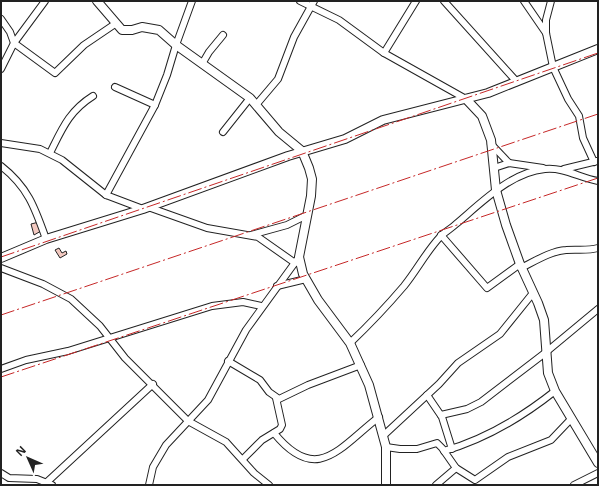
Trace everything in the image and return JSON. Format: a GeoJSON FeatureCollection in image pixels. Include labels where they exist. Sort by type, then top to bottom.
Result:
{"type":"FeatureCollection","features":[{"type":"Feature","properties":{"kind":"street"},"geometry":{"type":"LineString","coordinates":[[1,69],[14,43],[45,1]]}},
{"type":"Feature","properties":{"kind":"street"},"geometry":{"type":"LineString","coordinates":[[97,1],[122,30],[126,31],[142,27],[155,28],[176,46],[250,98],[279,132],[302,151],[310,168],[312,180],[311,196],[297,260],[261,306],[236,346],[208,400],[166,445],[153,467],[150,485]]}},
{"type":"Feature","properties":{"kind":"street"},"geometry":{"type":"LineString","coordinates":[[106,195],[155,105],[167,75],[192,1]]}},
{"type":"Feature","properties":{"kind":"street"},"geometry":{"type":"LineString","coordinates":[[300,1],[310,8],[339,20],[384,53],[466,99],[482,116],[491,144],[496,190],[520,266],[544,320],[545,353],[548,373],[555,391],[598,463]]}},
{"type":"Feature","properties":{"kind":"street"},"geometry":{"type":"LineString","coordinates":[[256,105],[278,79],[294,37],[314,1]]}},
{"type":"Feature","properties":{"kind":"street"},"geometry":{"type":"LineString","coordinates":[[384,53],[416,1]]}},
{"type":"Feature","properties":{"kind":"street"},"geometry":{"type":"LineString","coordinates":[[444,1],[517,82]]}},
{"type":"Feature","properties":{"kind":"street"},"geometry":{"type":"LineString","coordinates":[[524,1],[546,33]]}},
{"type":"Feature","properties":{"kind":"street"},"geometry":{"type":"LineString","coordinates":[[551,1],[546,20],[546,33],[553,67],[568,100],[579,116],[583,138],[596,161],[560,170]]}},
{"type":"Feature","properties":{"kind":"street"},"geometry":{"type":"LineString","coordinates":[[1,19],[10,32],[14,43],[55,73],[84,45],[116,24]]}},
{"type":"Feature","properties":{"kind":"street"},"geometry":{"type":"LineString","coordinates":[[202,64],[209,52],[223,35]]}},
{"type":"Feature","properties":{"kind":"street"},"geometry":{"type":"LineString","coordinates":[[1,258],[46,239],[146,208],[227,177],[302,151],[345,139],[383,120],[488,93],[598,49]]}},
{"type":"Feature","properties":{"kind":"street"},"geometry":{"type":"LineString","coordinates":[[116,87],[155,105]]}},
{"type":"Feature","properties":{"kind":"street"},"geometry":{"type":"LineString","coordinates":[[50,153],[69,117],[80,104],[93,96]]}},
{"type":"Feature","properties":{"kind":"street"},"geometry":{"type":"LineString","coordinates":[[223,132],[250,98]]}},
{"type":"Feature","properties":{"kind":"street"},"geometry":{"type":"LineString","coordinates":[[2,143],[40,149],[50,153],[62,160],[106,195],[207,228],[258,237],[297,260],[306,280],[350,343],[361,366],[384,435],[386,447],[386,485]]}},
{"type":"Feature","properties":{"kind":"street"},"geometry":{"type":"LineString","coordinates":[[491,144],[509,163]]}},
{"type":"Feature","properties":{"kind":"street"},"geometry":{"type":"LineString","coordinates":[[494,168],[509,163],[560,170],[579,174],[596,181],[598,188]]}},
{"type":"Feature","properties":{"kind":"street"},"geometry":{"type":"LineString","coordinates":[[1,166],[21,184],[30,197],[46,239]]}},
{"type":"Feature","properties":{"kind":"street"},"geometry":{"type":"LineString","coordinates":[[350,343],[383,310],[405,284],[441,235],[456,225],[474,207],[496,190],[516,179],[545,169]]}},
{"type":"Feature","properties":{"kind":"street"},"geometry":{"type":"LineString","coordinates":[[250,235],[287,225],[307,214]]}},
{"type":"Feature","properties":{"kind":"street"},"geometry":{"type":"LineString","coordinates":[[441,235],[487,288],[520,266],[557,252],[565,250],[589,251],[598,248]]}},
{"type":"Feature","properties":{"kind":"street"},"geometry":{"type":"LineString","coordinates":[[1,268],[43,284],[66,296],[87,314],[110,338],[125,358],[153,384],[188,421],[220,437],[232,447],[254,473],[269,485]]}},
{"type":"Feature","properties":{"kind":"street"},"geometry":{"type":"LineString","coordinates":[[277,286],[306,280]]}},
{"type":"Feature","properties":{"kind":"street"},"geometry":{"type":"LineString","coordinates":[[384,435],[427,395],[458,363],[500,334],[533,293]]}},
{"type":"Feature","properties":{"kind":"street"},"geometry":{"type":"LineString","coordinates":[[1,369],[26,360],[49,357],[212,306],[232,302],[243,302],[261,306]]}},
{"type":"Feature","properties":{"kind":"street"},"geometry":{"type":"LineString","coordinates":[[441,415],[467,409],[481,402],[545,353],[598,309]]}},
{"type":"Feature","properties":{"kind":"street"},"geometry":{"type":"LineString","coordinates":[[228,361],[260,380],[276,398],[282,425],[274,433],[262,440],[243,460]]}},
{"type":"Feature","properties":{"kind":"street"},"geometry":{"type":"LineString","coordinates":[[276,398],[279,399],[308,385],[361,366]]}},
{"type":"Feature","properties":{"kind":"street"},"geometry":{"type":"LineString","coordinates":[[1,473],[9,478],[37,479],[50,484],[153,384]]}},
{"type":"Feature","properties":{"kind":"street"},"geometry":{"type":"LineString","coordinates":[[444,451],[485,436],[510,423],[555,391]]}},
{"type":"Feature","properties":{"kind":"street"},"geometry":{"type":"LineString","coordinates":[[427,395],[441,415],[452,449]]}},
{"type":"Feature","properties":{"kind":"street"},"geometry":{"type":"LineString","coordinates":[[274,433],[289,452],[296,456],[312,461],[326,461],[351,443],[359,433],[379,418]]}},
{"type":"Feature","properties":{"kind":"street"},"geometry":{"type":"LineString","coordinates":[[386,447],[417,449],[437,443],[456,468],[475,480],[508,457],[551,440],[571,419]]}},
{"type":"Feature","properties":{"kind":"street"},"geometry":{"type":"LineString","coordinates":[[436,485],[456,468]]}},
{"type":"Feature","properties":{"kind":"street"},"geometry":{"type":"LineString","coordinates":[[574,485],[598,473]]}},
{"type":"Feature","properties":{"kind":"street"},"geometry":{"type":"LineString","coordinates":[[9,478],[12,485]]}},
{"type":"Feature","properties":{"kind":"building"},"geometry":{"type":"Polygon","coordinates":[[[39,222],[41,231],[34,235],[31,224],[39,222]]]}},
{"type":"Feature","properties":{"kind":"building"},"geometry":{"type":"Polygon","coordinates":[[[59,248],[62,253],[66,251],[67,254],[60,258],[55,250],[59,248]]]}},
{"type":"Feature","properties":{"kind":"power"},"geometry":{"type":"LineString","coordinates":[[1,257],[598,53]]}},
{"type":"Feature","properties":{"kind":"power"},"geometry":{"type":"LineString","coordinates":[[1,315],[598,114]]}},
{"type":"Feature","properties":{"kind":"power"},"geometry":{"type":"LineString","coordinates":[[1,377],[598,178]]}}]}
